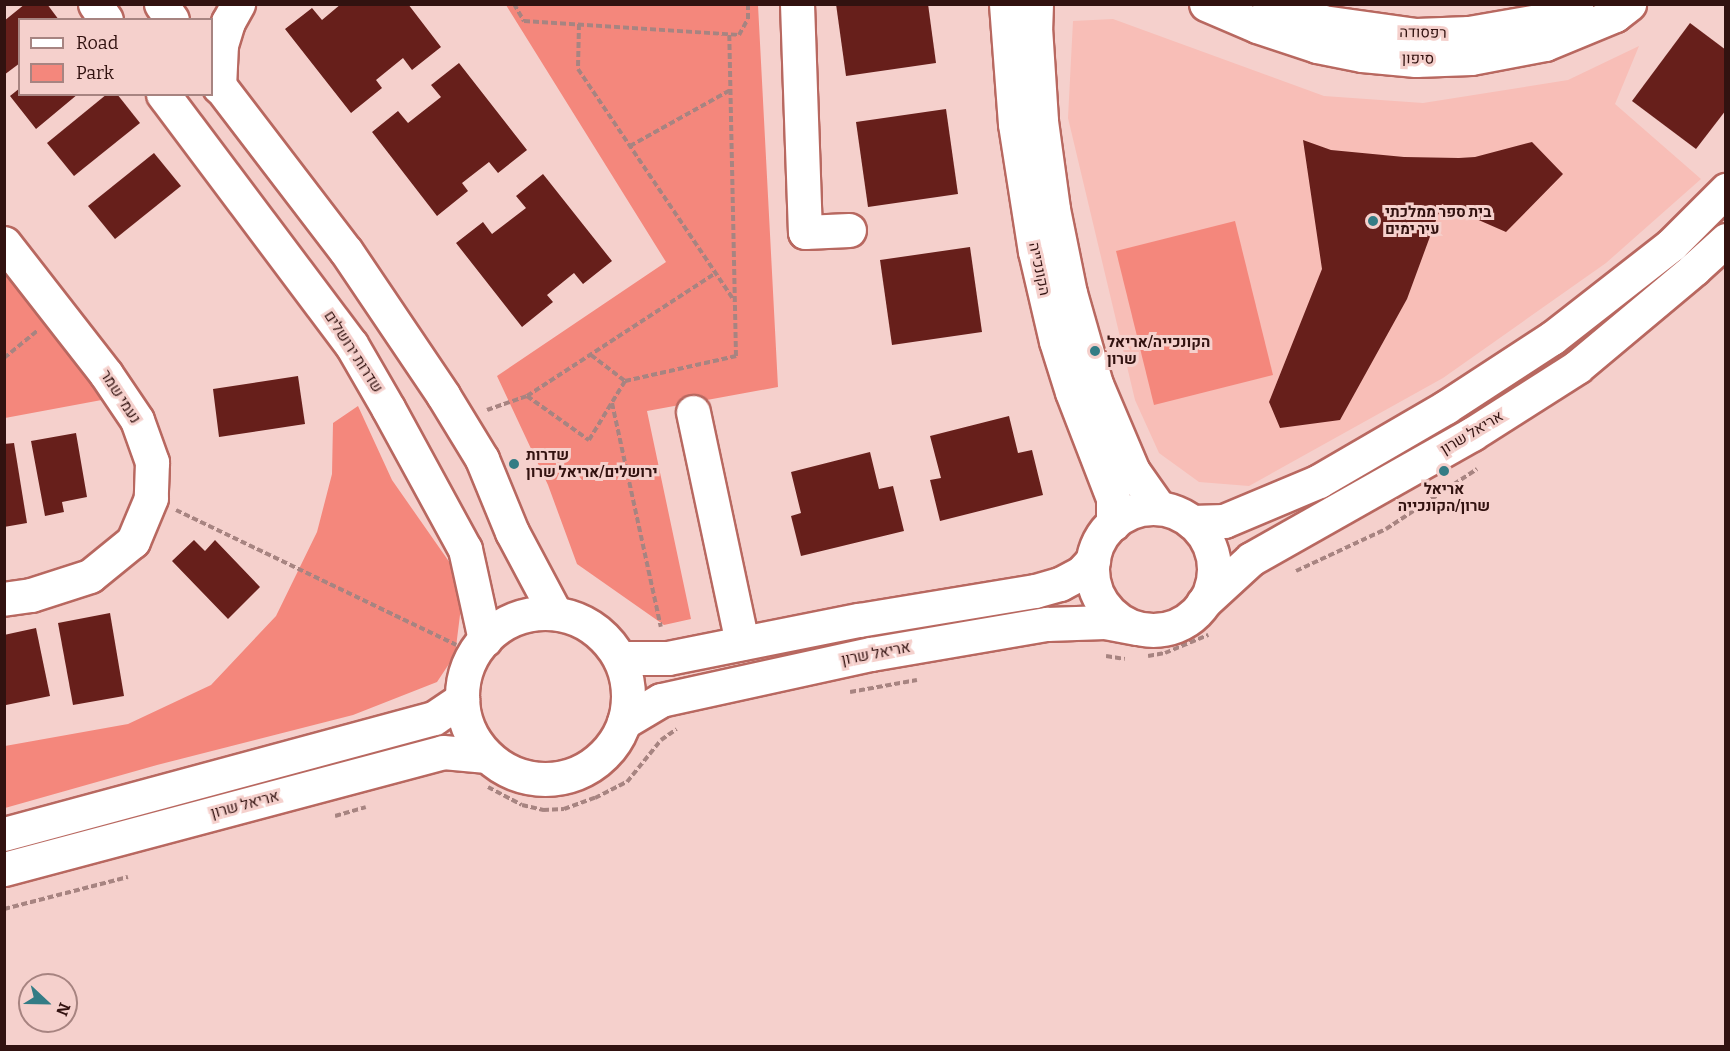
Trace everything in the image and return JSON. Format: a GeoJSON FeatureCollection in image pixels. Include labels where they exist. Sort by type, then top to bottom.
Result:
{"type":"FeatureCollection","features":[{"type":"Feature","properties":{"kind":"street"},"geometry":{"type":"LineString","coordinates":[[95,4],[105,18]]}},
{"type":"Feature","properties":{"kind":"street"},"geometry":{"type":"LineString","coordinates":[[161,4],[171,18]]}},
{"type":"Feature","properties":{"kind":"street"},"geometry":{"type":"LineString","coordinates":[[238,4],[228,22],[221,45],[215,82],[346,251],[402,332],[482,459],[512,532],[554,611]]}},
{"type":"Feature","properties":{"kind":"street"},"geometry":{"type":"LineString","coordinates":[[797,4],[805,232],[849,230]]}},
{"type":"Feature","properties":{"kind":"street","name":"הקונכייה"},"geometry":{"type":"LineString","coordinates":[[1006,4],[1015,124],[1033,242],[1060,351],[1113,498],[1113,524]]}},
{"type":"Feature","properties":{"kind":"street","name":"הקונכייה"},"geometry":{"type":"LineString","coordinates":[[1036,4],[1035,27],[1041,122],[1053,210],[1070,293],[1101,395],[1133,471],[1159,508]]}},
{"type":"Feature","properties":{"kind":"street","name":"סיפון"},"geometry":{"type":"LineString","coordinates":[[1206,4],[1257,26],[1317,46],[1362,55],[1416,60],[1471,58],[1545,44],[1615,15],[1629,4]]}},
{"type":"Feature","properties":{"kind":"street","name":"רפסודה"},"geometry":{"type":"LineString","coordinates":[[1269,4],[1323,22],[1367,17],[1416,35],[1469,33],[1538,21],[1576,4]]}},
{"type":"Feature","properties":{"kind":"street","name":"שדרות ירושלים"},"geometry":{"type":"LineString","coordinates":[[165,96],[351,344],[378,389],[465,549],[479,647]]}},
{"type":"Feature","properties":{"kind":"street"},"geometry":{"type":"LineString","coordinates":[[1192,522],[1224,521],[1319,481],[1446,407],[1552,338],[1671,245],[1725,190]]}},
{"type":"Feature","properties":{"kind":"street","name":"אריאל שרון"},"geometry":{"type":"LineString","coordinates":[[1203,603],[1251,559],[1472,435],[1577,367],[1694,269],[1725,240]]}},
{"type":"Feature","properties":{"kind":"street","name":"נעמי שמר"},"geometry":{"type":"LineString","coordinates":[[4,243],[137,420],[152,462],[151,498],[133,541],[90,576],[31,595],[4,599]]}},
{"type":"Feature","properties":{"kind":"street"},"geometry":{"type":"LineString","coordinates":[[693,412],[742,643]]}},
{"type":"Feature","properties":{"kind":"street"},"geometry":{"type":"LineString","coordinates":[[622,658],[668,658],[892,614],[1035,591],[1060,584],[1081,573],[1093,560],[1100,540],[1113,524],[1143,509],[1159,508],[1182,515],[1192,522],[1204,536],[1213,561],[1212,587],[1203,603],[1190,618],[1173,627],[1155,630],[1135,628],[1118,619],[1100,599],[1095,587],[1093,560]]}},
{"type":"Feature","properties":{"kind":"street"},"geometry":{"type":"LineString","coordinates":[[554,611],[587,623],[606,638],[622,658],[631,701],[624,722],[611,747],[590,766],[565,777],[537,780],[510,772],[485,770],[469,737],[462,699],[464,675],[479,647],[504,623],[554,611]]}},
{"type":"Feature","properties":{"kind":"street","name":"אריאל שרון"},"geometry":{"type":"LineString","coordinates":[[624,722],[661,700],[894,650],[1047,624],[1105,622],[1135,628]]}},
{"type":"Feature","properties":{"kind":"street"},"geometry":{"type":"LineString","coordinates":[[4,834],[434,718],[462,699]]}},
{"type":"Feature","properties":{"kind":"street","name":"אריאל שרון"},"geometry":{"type":"LineString","coordinates":[[4,869],[443,752],[485,770]]}},
{"type":"Feature","properties":{"kind":"path"},"geometry":{"type":"LineString","coordinates":[[514,4],[524,21],[739,35],[748,19],[748,4]]}},
{"type":"Feature","properties":{"kind":"path"},"geometry":{"type":"LineString","coordinates":[[579,24],[579,69],[735,301]]}},
{"type":"Feature","properties":{"kind":"path"},"geometry":{"type":"LineString","coordinates":[[527,396],[589,440],[626,381],[736,356],[729,34]]}},
{"type":"Feature","properties":{"kind":"path"},"geometry":{"type":"LineString","coordinates":[[630,146],[730,90]]}},
{"type":"Feature","properties":{"kind":"path"},"geometry":{"type":"LineString","coordinates":[[458,420],[527,396],[716,273]]}},
{"type":"Feature","properties":{"kind":"path"},"geometry":{"type":"LineString","coordinates":[[4,358],[58,313]]}},
{"type":"Feature","properties":{"kind":"path"},"geometry":{"type":"LineString","coordinates":[[591,355],[626,381]]}},
{"type":"Feature","properties":{"kind":"path"},"geometry":{"type":"LineString","coordinates":[[612,402],[663,636]]}},
{"type":"Feature","properties":{"kind":"path"},"geometry":{"type":"LineString","coordinates":[[151,498],[479,647]]}},
{"type":"Feature","properties":{"kind":"path"},"geometry":{"type":"LineString","coordinates":[[485,770],[500,796],[543,810],[564,809],[595,798],[627,782],[661,740],[684,724]]}},
{"type":"Feature","properties":{"kind":"path"},"geometry":{"type":"LineString","coordinates":[[4,909],[128,877]]}},
{"type":"Feature","properties":{"kind":"shaded area","name":"בית ספר ממלכתי עיר ימים"},"geometry":{"type":"Polygon","coordinates":[[[1113,19],[1324,96],[1423,103],[1568,80],[1639,46],[1615,104],[1701,179],[1606,263],[1443,378],[1249,486],[1199,482],[1159,453],[1135,400],[1068,118],[1073,21],[1113,19]]]}},
{"type":"Feature","properties":{"kind":"green space"},"geometry":{"type":"Polygon","coordinates":[[[506,5],[758,5],[778,387],[647,411],[691,619],[664,625],[577,564],[548,485],[497,376],[666,262],[506,5]]]}},
{"type":"Feature","properties":{"kind":"green space"},"geometry":{"type":"Polygon","coordinates":[[[1235,221],[1273,375],[1154,405],[1116,251],[1235,221]]]}},
{"type":"Feature","properties":{"kind":"green space"},"geometry":{"type":"Polygon","coordinates":[[[5,262],[107,399],[5,418],[5,262]]]}},
{"type":"Feature","properties":{"kind":"green space"},"geometry":{"type":"Polygon","coordinates":[[[358,406],[392,480],[450,563],[461,607],[455,655],[437,682],[353,715],[157,765],[5,808],[5,746],[128,724],[211,685],[276,616],[317,532],[332,474],[333,423],[358,406]]]}},
{"type":"Feature","properties":{"kind":"building"},"geometry":{"type":"Polygon","coordinates":[[[25,4],[47,4],[58,18],[18,18],[18,64],[4,75],[4,21],[25,4]]]}},
{"type":"Feature","properties":{"kind":"building"},"geometry":{"type":"Polygon","coordinates":[[[341,4],[408,4],[441,47],[412,70],[403,58],[376,80],[382,88],[351,113],[285,29],[312,8],[322,20],[341,4]]]}},
{"type":"Feature","properties":{"kind":"building"},"geometry":{"type":"Polygon","coordinates":[[[836,4],[928,4],[936,63],[846,76],[836,4]]]}},
{"type":"Feature","properties":{"kind":"building"},"geometry":{"type":"Polygon","coordinates":[[[1690,23],[1726,50],[1726,110],[1696,149],[1632,101],[1690,23]]]}},
{"type":"Feature","properties":{"kind":"building"},"geometry":{"type":"Polygon","coordinates":[[[459,63],[527,150],[498,173],[489,162],[462,183],[468,191],[437,216],[372,132],[398,111],[408,123],[441,97],[431,85],[459,63]]]}},
{"type":"Feature","properties":{"kind":"building"},"geometry":{"type":"Polygon","coordinates":[[[18,90],[18,96],[76,96],[36,129],[10,96],[18,90]]]}},
{"type":"Feature","properties":{"kind":"building"},"geometry":{"type":"Polygon","coordinates":[[[105,96],[119,96],[140,123],[74,176],[47,143],[105,96]]]}},
{"type":"Feature","properties":{"kind":"building"},"geometry":{"type":"Polygon","coordinates":[[[946,109],[958,194],[868,207],[856,122],[946,109]]]}},
{"type":"Feature","properties":{"kind":"building"},"geometry":{"type":"Polygon","coordinates":[[[1303,140],[1331,150],[1404,157],[1459,158],[1475,157],[1532,142],[1563,174],[1506,232],[1442,204],[1407,299],[1340,420],[1280,428],[1269,402],[1322,269],[1303,140]]]}},
{"type":"Feature","properties":{"kind":"building"},"geometry":{"type":"Polygon","coordinates":[[[154,153],[181,186],[115,239],[88,206],[154,153]]]}},
{"type":"Feature","properties":{"kind":"building"},"geometry":{"type":"Polygon","coordinates":[[[543,174],[612,261],[583,284],[574,273],[547,295],[553,302],[522,327],[456,243],[483,222],[492,234],[526,208],[516,196],[543,174]]]}},
{"type":"Feature","properties":{"kind":"building"},"geometry":{"type":"Polygon","coordinates":[[[970,247],[982,332],[892,345],[880,260],[970,247]]]}},
{"type":"Feature","properties":{"kind":"building"},"geometry":{"type":"Polygon","coordinates":[[[298,376],[305,424],[219,437],[213,389],[298,376]]]}},
{"type":"Feature","properties":{"kind":"building"},"geometry":{"type":"Polygon","coordinates":[[[1009,416],[1018,453],[1032,450],[1043,495],[940,521],[930,480],[941,478],[930,436],[1009,416]]]}},
{"type":"Feature","properties":{"kind":"building"},"geometry":{"type":"Polygon","coordinates":[[[76,433],[87,497],[62,502],[64,512],[45,516],[31,441],[76,433]]]}},
{"type":"Feature","properties":{"kind":"building"},"geometry":{"type":"Polygon","coordinates":[[[14,443],[27,523],[4,527],[4,444],[14,443]]]}},
{"type":"Feature","properties":{"kind":"building"},"geometry":{"type":"Polygon","coordinates":[[[870,452],[879,489],[893,486],[904,531],[801,556],[791,516],[801,513],[791,472],[870,452]]]}},
{"type":"Feature","properties":{"kind":"building"},"geometry":{"type":"Polygon","coordinates":[[[194,540],[205,551],[215,540],[260,587],[228,619],[172,561],[194,540]]]}},
{"type":"Feature","properties":{"kind":"building"},"geometry":{"type":"Polygon","coordinates":[[[110,613],[124,696],[73,705],[58,623],[110,613]]]}},
{"type":"Feature","properties":{"kind":"building"},"geometry":{"type":"Polygon","coordinates":[[[36,628],[50,696],[6,705],[4,635],[36,628]]]}},
{"type":"Feature","properties":{"kind":"place","name":"בית ספר ממלכתי עיר ימים"},"geometry":{"type":"Point","coordinates":[1373,221]}},
{"type":"Feature","properties":{"kind":"place","name":"הקונכייה/אריאל שרון"},"geometry":{"type":"Point","coordinates":[1095,351]}},
{"type":"Feature","properties":{"kind":"place","name":"שדרות ירושלים/אריאל שרון"},"geometry":{"type":"Point","coordinates":[514,464]}},
{"type":"Feature","properties":{"kind":"place","name":"אריאל שרון/הקונכייה"},"geometry":{"type":"Point","coordinates":[1444,471]}}]}
